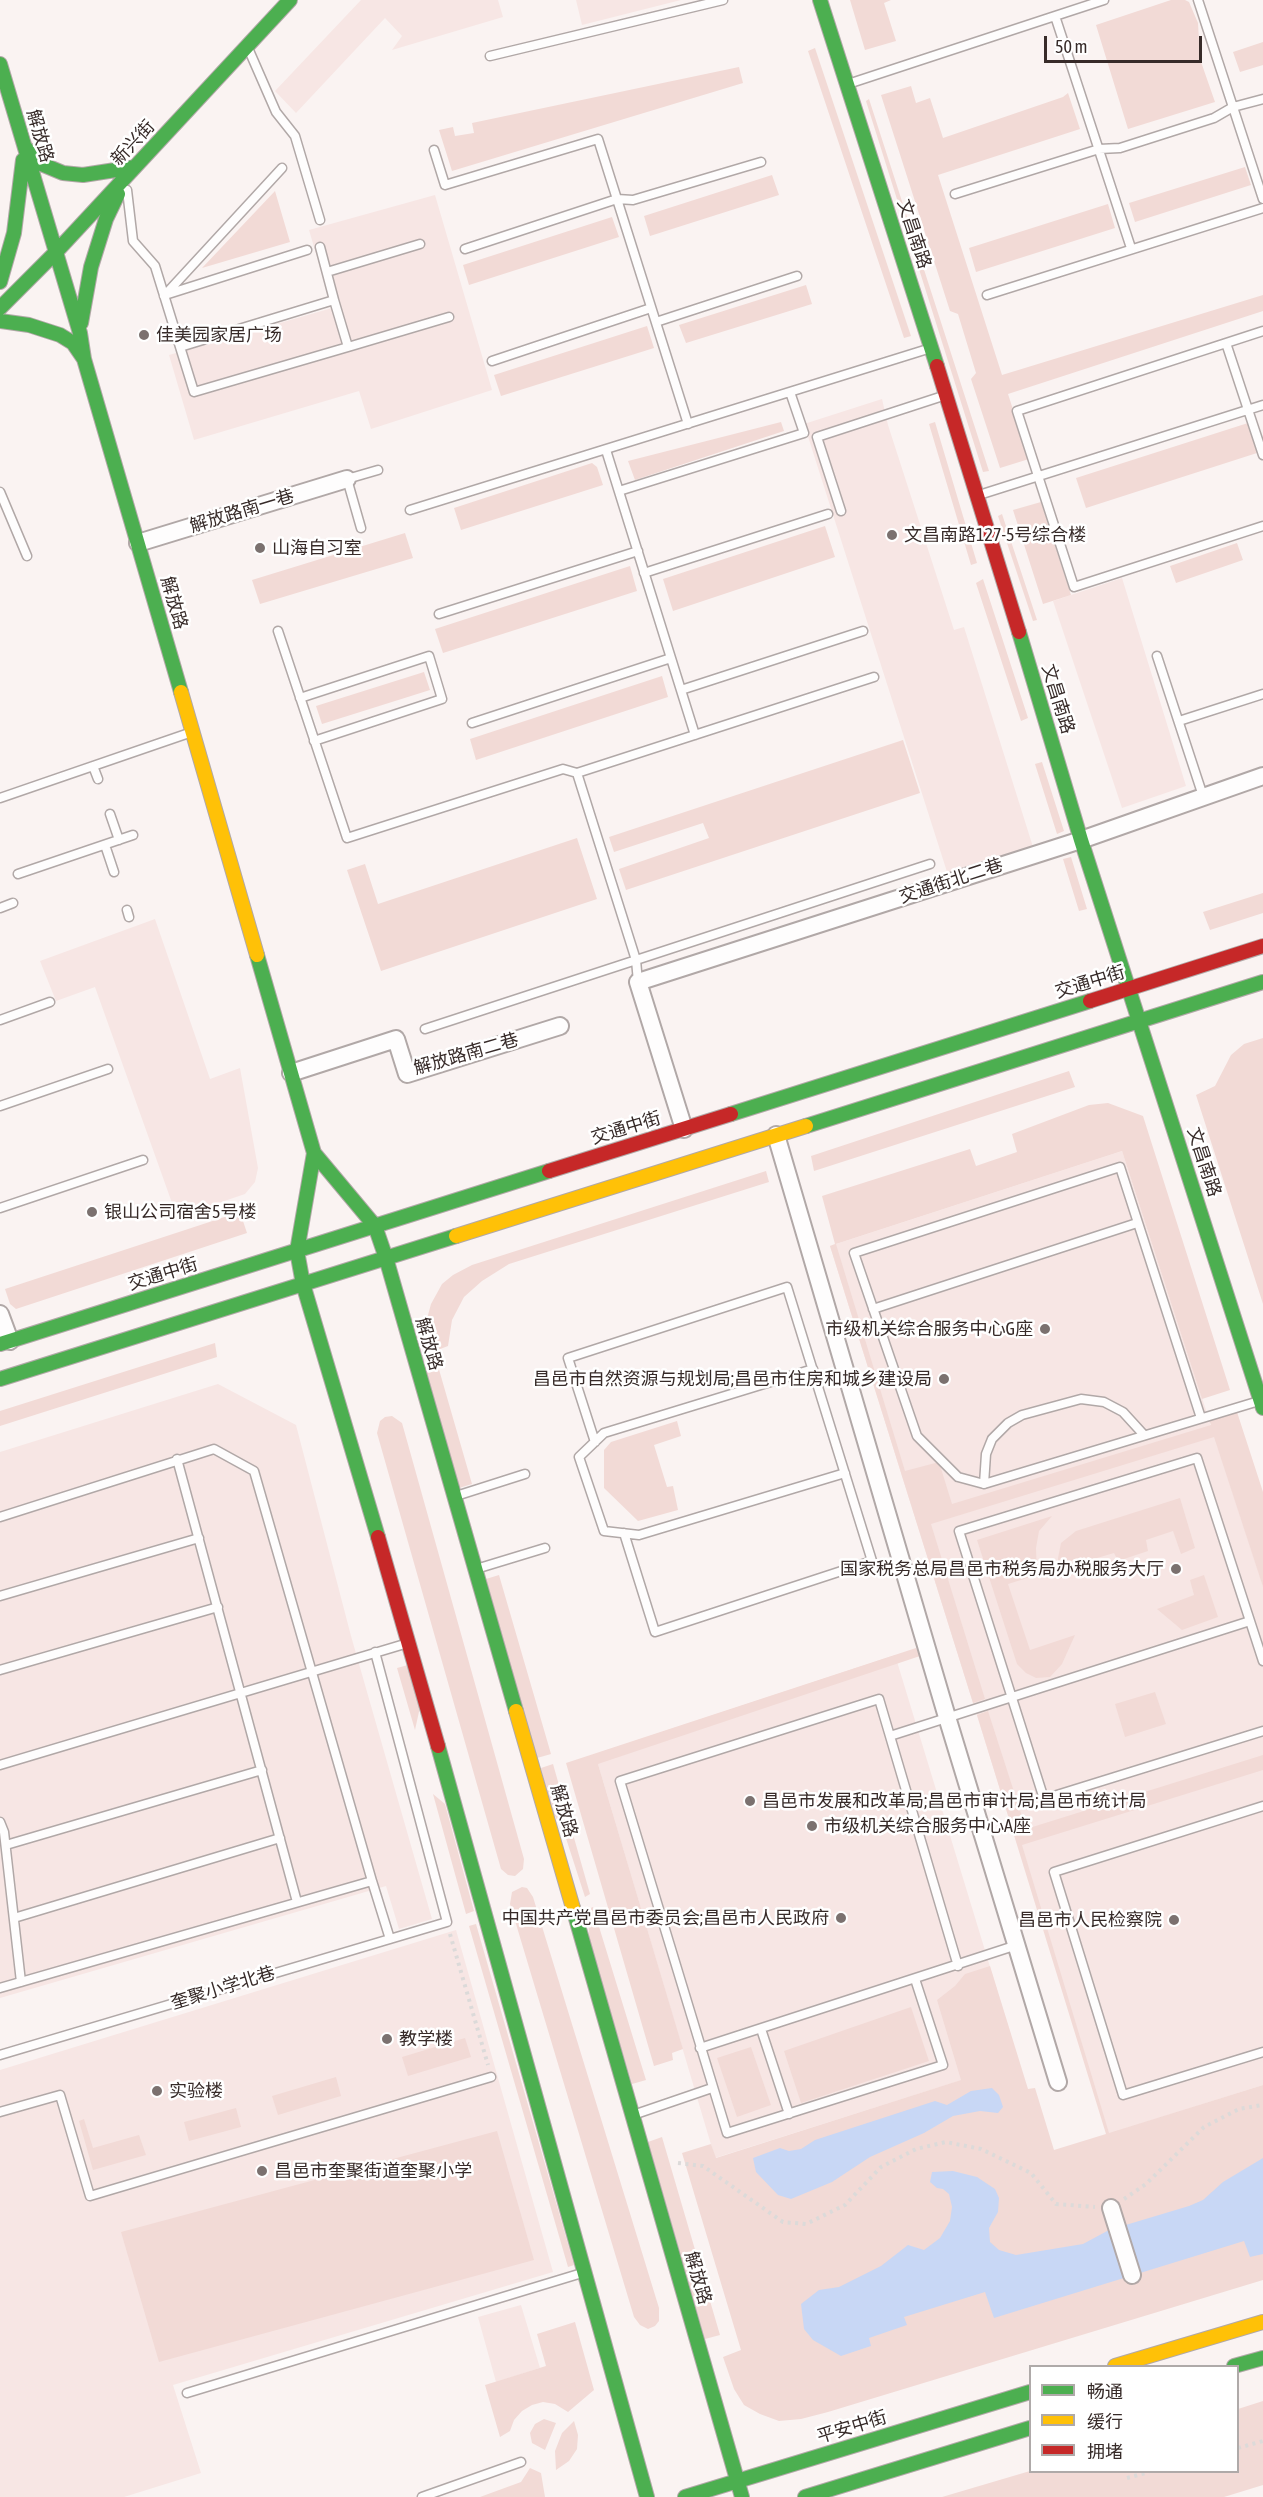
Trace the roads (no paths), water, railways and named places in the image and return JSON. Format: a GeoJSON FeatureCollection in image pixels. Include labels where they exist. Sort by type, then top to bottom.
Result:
{"type":"FeatureCollection","features":[{"type":"Feature","properties":{"kind":"street","name":"新兴街"},"geometry":{"type":"LineString","coordinates":[[0,308],[56,252],[290,0]]}},
{"type":"Feature","properties":{"kind":"street","name":"文昌南路"},"geometry":{"type":"LineString","coordinates":[[820,0],[947,395],[1081,840],[1262,1404]]}},
{"type":"Feature","properties":{"kind":"street","name":"解放路"},"geometry":{"type":"LineString","coordinates":[[0,64],[80,333],[84,359],[314,1153],[375,1226],[386,1258],[742,2497]]}},
{"type":"Feature","properties":{"kind":"street"},"geometry":{"type":"LineString","coordinates":[[24,147],[39,163],[63,173],[83,175],[130,172]]}},
{"type":"Feature","properties":{"kind":"street"},"geometry":{"type":"LineString","coordinates":[[0,282],[14,233],[24,147]]}},
{"type":"Feature","properties":{"kind":"street"},"geometry":{"type":"LineString","coordinates":[[80,333],[82,310],[91,267],[106,219],[130,172]]}},
{"type":"Feature","properties":{"kind":"street"},"geometry":{"type":"LineString","coordinates":[[0,321],[14,322],[53,332],[73,343],[84,359]]}},
{"type":"Feature","properties":{"kind":"street","name":"解放路南一巷"},"geometry":{"type":"LineString","coordinates":[[138,543],[347,479]]}},
{"type":"Feature","properties":{"kind":"street","name":"交通街北二巷"},"geometry":{"type":"LineString","coordinates":[[638,982],[1081,840],[1263,776]]}},
{"type":"Feature","properties":{"kind":"street","name":"交通中街"},"geometry":{"type":"LineString","coordinates":[[5,1343],[1263,946]]}},
{"type":"Feature","properties":{"kind":"street"},"geometry":{"type":"LineString","coordinates":[[638,982],[684,1129]]}},
{"type":"Feature","properties":{"kind":"street"},"geometry":{"type":"LineString","coordinates":[[0,1379],[1263,982]]}},
{"type":"Feature","properties":{"kind":"street","name":"解放路南二巷"},"geometry":{"type":"LineString","coordinates":[[291,1073],[396,1039],[407,1074],[560,1026]]}},
{"type":"Feature","properties":{"kind":"street"},"geometry":{"type":"LineString","coordinates":[[776,1135],[947,1717],[1058,2082]]}},
{"type":"Feature","properties":{"kind":"street","name":"解放路"},"geometry":{"type":"LineString","coordinates":[[314,1153],[297,1251],[303,1284],[409,1642],[647,2497]]}},
{"type":"Feature","properties":{"kind":"street"},"geometry":{"type":"LineString","coordinates":[[0,1314],[5,1343]]}},
{"type":"Feature","properties":{"kind":"street"},"geometry":{"type":"LineString","coordinates":[[1111,2208],[1132,2275]]}},
{"type":"Feature","properties":{"kind":"street"},"geometry":{"type":"LineString","coordinates":[[1122,2365],[1263,2322]]}},
{"type":"Feature","properties":{"kind":"street"},"geometry":{"type":"LineString","coordinates":[[1239,2365],[1263,2358]]}},
{"type":"Feature","properties":{"kind":"street","name":"平安中街"},"geometry":{"type":"LineString","coordinates":[[685,2497],[1029,2392]]}},
{"type":"Feature","properties":{"kind":"street"},"geometry":{"type":"LineString","coordinates":[[805,2497],[1029,2428]]}},
{"type":"Feature","properties":{"kind":"lane"},"geometry":{"type":"LineString","coordinates":[[490,56],[723,0]]}},
{"type":"Feature","properties":{"kind":"lane"},"geometry":{"type":"LineString","coordinates":[[847,84],[1104,0]]}},
{"type":"Feature","properties":{"kind":"lane"},"geometry":{"type":"LineString","coordinates":[[1198,0],[1263,199]]}},
{"type":"Feature","properties":{"kind":"lane"},"geometry":{"type":"LineString","coordinates":[[1055,16],[1131,248]]}},
{"type":"Feature","properties":{"kind":"lane"},"geometry":{"type":"LineString","coordinates":[[247,46],[276,112],[295,136],[320,220]]}},
{"type":"Feature","properties":{"kind":"lane"},"geometry":{"type":"LineString","coordinates":[[955,194],[1099,149],[1120,148],[1214,118],[1233,107],[1263,99]]}},
{"type":"Feature","properties":{"kind":"lane"},"geometry":{"type":"LineString","coordinates":[[434,150],[445,185],[598,139],[688,424]]}},
{"type":"Feature","properties":{"kind":"lane"},"geometry":{"type":"LineString","coordinates":[[465,249],[617,199],[633,200],[761,162]]}},
{"type":"Feature","properties":{"kind":"lane"},"geometry":{"type":"LineString","coordinates":[[164,296],[282,168]]}},
{"type":"Feature","properties":{"kind":"lane"},"geometry":{"type":"LineString","coordinates":[[130,172],[133,241],[155,266],[194,392],[449,317]]}},
{"type":"Feature","properties":{"kind":"lane"},"geometry":{"type":"LineString","coordinates":[[987,295],[1263,208]]}},
{"type":"Feature","properties":{"kind":"lane"},"geometry":{"type":"LineString","coordinates":[[327,272],[420,244]]}},
{"type":"Feature","properties":{"kind":"lane"},"geometry":{"type":"LineString","coordinates":[[320,247],[348,346]]}},
{"type":"Feature","properties":{"kind":"lane"},"geometry":{"type":"LineString","coordinates":[[164,296],[307,250]]}},
{"type":"Feature","properties":{"kind":"lane"},"geometry":{"type":"LineString","coordinates":[[656,322],[797,276]]}},
{"type":"Feature","properties":{"kind":"lane"},"geometry":{"type":"LineString","coordinates":[[180,347],[334,300]]}},
{"type":"Feature","properties":{"kind":"lane"},"geometry":{"type":"LineString","coordinates":[[492,361],[651,308]]}},
{"type":"Feature","properties":{"kind":"lane"},"geometry":{"type":"LineString","coordinates":[[1263,331],[1017,411],[1074,587],[1263,526]]}},
{"type":"Feature","properties":{"kind":"lane"},"geometry":{"type":"LineString","coordinates":[[1226,343],[1263,455]]}},
{"type":"Feature","properties":{"kind":"lane"},"geometry":{"type":"LineString","coordinates":[[410,510],[932,348]]}},
{"type":"Feature","properties":{"kind":"lane"},"geometry":{"type":"LineString","coordinates":[[619,491],[804,433],[790,392]]}},
{"type":"Feature","properties":{"kind":"lane"},"geometry":{"type":"LineString","coordinates":[[841,511],[817,437],[947,395]]}},
{"type":"Feature","properties":{"kind":"lane"},"geometry":{"type":"LineString","coordinates":[[978,495],[1263,405]]}},
{"type":"Feature","properties":{"kind":"lane"},"geometry":{"type":"LineString","coordinates":[[606,450],[695,735]]}},
{"type":"Feature","properties":{"kind":"lane"},"geometry":{"type":"LineString","coordinates":[[362,528],[347,479],[378,470]]}},
{"type":"Feature","properties":{"kind":"lane"},"geometry":{"type":"LineString","coordinates":[[0,492],[27,556]]}},
{"type":"Feature","properties":{"kind":"lane"},"geometry":{"type":"LineString","coordinates":[[644,573],[828,514]]}},
{"type":"Feature","properties":{"kind":"lane"},"geometry":{"type":"LineString","coordinates":[[439,614],[638,551]]}},
{"type":"Feature","properties":{"kind":"lane"},"geometry":{"type":"LineString","coordinates":[[278,631],[347,838],[563,770],[578,773],[874,677]]}},
{"type":"Feature","properties":{"kind":"lane"},"geometry":{"type":"LineString","coordinates":[[681,690],[863,631]]}},
{"type":"Feature","properties":{"kind":"lane"},"geometry":{"type":"LineString","coordinates":[[300,698],[429,656],[442,699],[314,741]]}},
{"type":"Feature","properties":{"kind":"lane"},"geometry":{"type":"LineString","coordinates":[[1157,656],[1203,796]]}},
{"type":"Feature","properties":{"kind":"lane"},"geometry":{"type":"LineString","coordinates":[[472,723],[671,658]]}},
{"type":"Feature","properties":{"kind":"lane"},"geometry":{"type":"LineString","coordinates":[[1179,721],[1263,694]]}},
{"type":"Feature","properties":{"kind":"lane"},"geometry":{"type":"LineString","coordinates":[[0,798],[192,732]]}},
{"type":"Feature","properties":{"kind":"lane"},"geometry":{"type":"LineString","coordinates":[[93,766],[98,780]]}},
{"type":"Feature","properties":{"kind":"lane"},"geometry":{"type":"LineString","coordinates":[[578,773],[636,960],[638,982]]}},
{"type":"Feature","properties":{"kind":"lane"},"geometry":{"type":"LineString","coordinates":[[110,814],[119,840]]}},
{"type":"Feature","properties":{"kind":"lane"},"geometry":{"type":"LineString","coordinates":[[18,874],[133,835]]}},
{"type":"Feature","properties":{"kind":"lane"},"geometry":{"type":"LineString","coordinates":[[105,845],[114,872]]}},
{"type":"Feature","properties":{"kind":"lane"},"geometry":{"type":"LineString","coordinates":[[425,1029],[930,864]]}},
{"type":"Feature","properties":{"kind":"lane"},"geometry":{"type":"LineString","coordinates":[[0,908],[13,903]]}},
{"type":"Feature","properties":{"kind":"lane"},"geometry":{"type":"LineString","coordinates":[[0,1020],[50,1002]]}},
{"type":"Feature","properties":{"kind":"lane"},"geometry":{"type":"LineString","coordinates":[[0,1106],[108,1069]]}},
{"type":"Feature","properties":{"kind":"lane"},"geometry":{"type":"LineString","coordinates":[[0,1208],[143,1160]]}},
{"type":"Feature","properties":{"kind":"lane"},"geometry":{"type":"LineString","coordinates":[[1202,1418],[1120,1167],[854,1252],[916,1436],[958,1478],[984,1484],[1202,1418],[1262,1404]]}},
{"type":"Feature","properties":{"kind":"lane"},"geometry":{"type":"LineString","coordinates":[[873,1309],[1137,1223]]}},
{"type":"Feature","properties":{"kind":"lane"},"geometry":{"type":"LineString","coordinates":[[596,1442],[568,1358],[788,1287],[872,1562],[655,1632],[624,1533]]}},
{"type":"Feature","properties":{"kind":"lane"},"geometry":{"type":"LineString","coordinates":[[813,1369],[604,1433],[579,1457],[604,1531],[639,1535],[845,1473]]}},
{"type":"Feature","properties":{"kind":"lane"},"geometry":{"type":"LineString","coordinates":[[984,1484],[986,1454],[992,1439],[1008,1423],[1022,1415],[1081,1399],[1104,1402],[1123,1412],[1144,1436]]}},
{"type":"Feature","properties":{"kind":"lane"},"geometry":{"type":"LineString","coordinates":[[0,1517],[214,1449],[254,1471],[390,1939]]}},
{"type":"Feature","properties":{"kind":"lane"},"geometry":{"type":"LineString","coordinates":[[1263,1661],[1197,1458],[959,1531],[1044,1799],[1263,1731]]}},
{"type":"Feature","properties":{"kind":"lane"},"geometry":{"type":"LineString","coordinates":[[177,1459],[297,1902]]}},
{"type":"Feature","properties":{"kind":"lane"},"geometry":{"type":"LineString","coordinates":[[455,1496],[525,1474]]}},
{"type":"Feature","properties":{"kind":"lane"},"geometry":{"type":"LineString","coordinates":[[0,1596],[199,1538]]}},
{"type":"Feature","properties":{"kind":"lane"},"geometry":{"type":"LineString","coordinates":[[476,1569],[545,1548]]}},
{"type":"Feature","properties":{"kind":"lane"},"geometry":{"type":"LineString","coordinates":[[0,1670],[218,1608]]}},
{"type":"Feature","properties":{"kind":"lane"},"geometry":{"type":"LineString","coordinates":[[890,1736],[1250,1621]]}},
{"type":"Feature","properties":{"kind":"lane"},"geometry":{"type":"LineString","coordinates":[[0,1766],[409,1642]]}},
{"type":"Feature","properties":{"kind":"lane","name":"奎聚小学北巷"},"geometry":{"type":"LineString","coordinates":[[0,2055],[447,1923],[375,1652]]}},
{"type":"Feature","properties":{"kind":"lane"},"geometry":{"type":"LineString","coordinates":[[915,1979],[943,2065],[727,2133],[620,1781],[879,1699],[958,1966]]}},
{"type":"Feature","properties":{"kind":"lane"},"geometry":{"type":"LineString","coordinates":[[6,1845],[262,1770]]}},
{"type":"Feature","properties":{"kind":"lane"},"geometry":{"type":"LineString","coordinates":[[1263,1806],[1054,1872],[1123,2095],[1263,2052]]}},
{"type":"Feature","properties":{"kind":"lane"},"geometry":{"type":"LineString","coordinates":[[0,1822],[6,1845],[21,1982]]}},
{"type":"Feature","properties":{"kind":"lane"},"geometry":{"type":"LineString","coordinates":[[14,1918],[280,1838]]}},
{"type":"Feature","properties":{"kind":"lane"},"geometry":{"type":"LineString","coordinates":[[0,1988],[372,1881]]}},
{"type":"Feature","properties":{"kind":"lane"},"geometry":{"type":"LineString","coordinates":[[700,2048],[1017,1945]]}},
{"type":"Feature","properties":{"kind":"lane"},"geometry":{"type":"LineString","coordinates":[[761,2028],[789,2114]]}},
{"type":"Feature","properties":{"kind":"lane"},"geometry":{"type":"LineString","coordinates":[[0,2112],[60,2095],[90,2196],[491,2077]]}},
{"type":"Feature","properties":{"kind":"lane"},"geometry":{"type":"LineString","coordinates":[[633,2115],[712,2088]]}},
{"type":"Feature","properties":{"kind":"lane"},"geometry":{"type":"LineString","coordinates":[[187,2393],[585,2272]]}},
{"type":"Feature","properties":{"kind":"lane"},"geometry":{"type":"LineString","coordinates":[[424,2497],[521,2462]]}},
{"type":"Feature","properties":{"kind":"water"},"geometry":{"type":"Polygon","coordinates":[[[992,2088],[999,2095],[1003,2107],[998,2113],[980,2111],[953,2116],[924,2133],[870,2157],[832,2182],[791,2199],[778,2195],[756,2172],[753,2158],[780,2148],[789,2151],[801,2149],[815,2140],[935,2101],[947,2105],[971,2091],[992,2088]]]}},
{"type":"Feature","properties":{"kind":"water"},"geometry":{"type":"Polygon","coordinates":[[[1263,2158],[1263,2254],[1250,2257],[1244,2241],[994,2318],[985,2292],[904,2317],[907,2325],[869,2338],[871,2346],[841,2356],[813,2340],[804,2329],[801,2304],[819,2290],[839,2287],[881,2266],[908,2245],[924,2250],[940,2238],[950,2221],[952,2207],[949,2194],[930,2182],[932,2172],[953,2171],[977,2177],[995,2189],[999,2198],[998,2212],[989,2228],[990,2242],[999,2250],[1016,2255],[1083,2244],[1109,2230],[1189,2206],[1203,2200],[1223,2182],[1263,2158]]]}},
{"type":"Feature","properties":{"kind":"place","name":"佳美园家居广场"},"geometry":{"type":"Point","coordinates":[144,335]}},
{"type":"Feature","properties":{"kind":"place","name":"文昌南路127-5号综合楼"},"geometry":{"type":"Point","coordinates":[892,535]}},
{"type":"Feature","properties":{"kind":"place","name":"山海自习室"},"geometry":{"type":"Point","coordinates":[260,548]}},
{"type":"Feature","properties":{"kind":"place","name":"银山公司宿舍5号楼"},"geometry":{"type":"Point","coordinates":[92,1212]}},
{"type":"Feature","properties":{"kind":"place","name":"市级机关综合服务中心G座"},"geometry":{"type":"Point","coordinates":[1045,1329]}},
{"type":"Feature","properties":{"kind":"place","name":"昌邑市自然资源与规划局;昌邑市住房和城乡建设局"},"geometry":{"type":"Point","coordinates":[944,1379]}},
{"type":"Feature","properties":{"kind":"place","name":"国家税务总局昌邑市税务局办税服务大厅"},"geometry":{"type":"Point","coordinates":[1176,1569]}},
{"type":"Feature","properties":{"kind":"place","name":"昌邑市发展和改革局;昌邑市审计局;昌邑市统计局"},"geometry":{"type":"Point","coordinates":[750,1801]}},
{"type":"Feature","properties":{"kind":"place","name":"市级机关综合服务中心A座"},"geometry":{"type":"Point","coordinates":[812,1826]}},
{"type":"Feature","properties":{"kind":"place","name":"中国共产党昌邑市委员会;昌邑市人民政府"},"geometry":{"type":"Point","coordinates":[841,1918]}},
{"type":"Feature","properties":{"kind":"place","name":"昌邑市人民检察院"},"geometry":{"type":"Point","coordinates":[1174,1920]}},
{"type":"Feature","properties":{"kind":"place","name":"教学楼"},"geometry":{"type":"Point","coordinates":[387,2039]}},
{"type":"Feature","properties":{"kind":"place","name":"实验楼"},"geometry":{"type":"Point","coordinates":[157,2091]}},
{"type":"Feature","properties":{"kind":"place","name":"昌邑市奎聚街道奎聚小学"},"geometry":{"type":"Point","coordinates":[262,2171]}}]}
